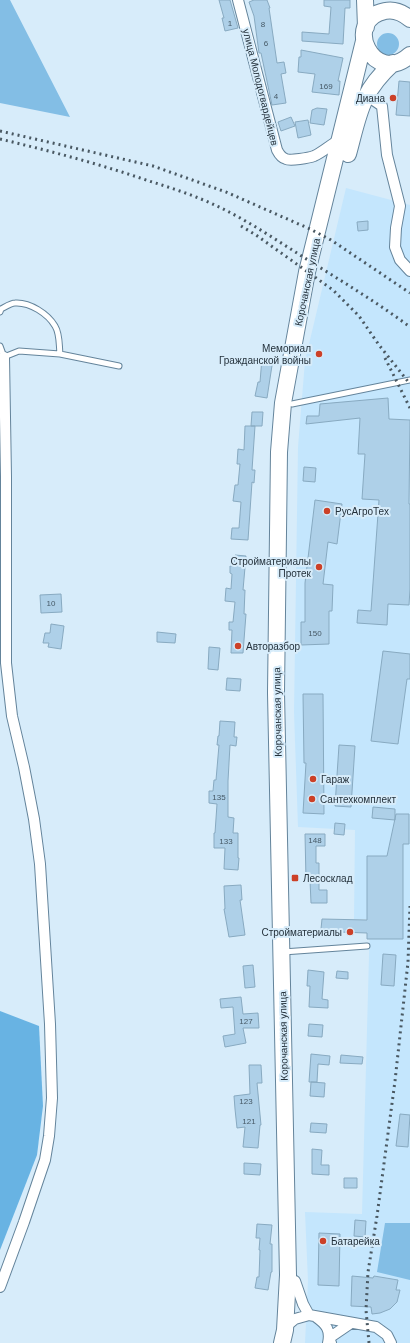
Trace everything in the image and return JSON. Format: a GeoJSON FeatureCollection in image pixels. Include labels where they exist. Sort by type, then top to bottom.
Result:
{"type":"FeatureCollection","features":[{"type":"Feature","properties":{"kind":"main road","name":"Корочанская улица"},"geometry":{"type":"LineString","coordinates":[[293,1331],[295,1281],[286,952],[276,694],[279,452],[283,404],[307,272],[341,140],[365,34],[365,0]]}},
{"type":"Feature","properties":{"kind":"main road"},"geometry":{"type":"LineString","coordinates":[[394,0],[407,17]]}},
{"type":"Feature","properties":{"kind":"main road"},"geometry":{"type":"LineString","coordinates":[[393,63],[385,63],[374,58],[368,52],[365,34],[370,19],[382,12],[395,11],[407,17]]}},
{"type":"Feature","properties":{"kind":"main road","name":"Корочанская улица"},"geometry":{"type":"LineString","coordinates":[[293,1331],[288,1275],[285,692],[288,451],[292,404],[317,266],[361,107],[366,95],[374,83],[393,63],[404,59],[410,54]]}},
{"type":"Feature","properties":{"kind":"street","name":"улица Молодогвардейцев"},"geometry":{"type":"LineString","coordinates":[[238,0],[277,150],[280,155],[286,159],[293,160],[314,156],[332,143],[341,140]]}},
{"type":"Feature","properties":{"kind":"street"},"geometry":{"type":"LineString","coordinates":[[366,95],[382,106],[387,155],[400,206],[396,228],[395,247],[400,260],[410,271]]}},
{"type":"Feature","properties":{"kind":"street"},"geometry":{"type":"LineString","coordinates":[[0,1287],[45,1160],[49,1136],[52,1098],[50,1024],[40,864],[27,782],[12,716],[3,666],[6,477],[4,357]]}},
{"type":"Feature","properties":{"kind":"street"},"geometry":{"type":"LineString","coordinates":[[293,1331],[324,1322],[328,1330],[329,1341]]}},
{"type":"Feature","properties":{"kind":"street"},"geometry":{"type":"LineString","coordinates":[[329,1341],[352,1323]]}},
{"type":"Feature","properties":{"kind":"street"},"geometry":{"type":"LineString","coordinates":[[293,1331],[352,1323],[376,1328],[387,1335],[391,1343]]}},
{"type":"Feature","properties":{"kind":"lane"},"geometry":{"type":"LineString","coordinates":[[0,312],[1,309],[14,303],[28,305],[45,314],[56,327],[60,354]]}},
{"type":"Feature","properties":{"kind":"lane"},"geometry":{"type":"LineString","coordinates":[[0,346],[4,357],[19,351],[60,354],[119,366]]}},
{"type":"Feature","properties":{"kind":"lane"},"geometry":{"type":"LineString","coordinates":[[292,404],[410,380]]}},
{"type":"Feature","properties":{"kind":"lane"},"geometry":{"type":"LineString","coordinates":[[286,952],[368,946]]}},
{"type":"Feature","properties":{"kind":"shaded area"},"geometry":{"type":"Polygon","coordinates":[[[0,0],[10,0],[70,117],[0,103],[0,0]]]}},
{"type":"Feature","properties":{"kind":"shaded area"},"geometry":{"type":"Polygon","coordinates":[[[388,33],[396,36],[399,44],[396,52],[388,55],[380,52],[377,44],[380,36],[388,33]]]}},
{"type":"Feature","properties":{"kind":"shaded area"},"geometry":{"type":"Polygon","coordinates":[[[346,188],[410,205],[410,1343],[305,1343],[308,1281],[305,1212],[362,1214],[370,919],[354,919],[355,830],[298,827],[294,712],[298,447],[305,361],[346,188]]]}},
{"type":"Feature","properties":{"kind":"shaded area"},"geometry":{"type":"Polygon","coordinates":[[[0,1011],[39,1026],[43,1106],[37,1155],[0,1250],[0,1011]]]}},
{"type":"Feature","properties":{"kind":"shaded area"},"geometry":{"type":"Polygon","coordinates":[[[385,1223],[410,1223],[410,1280],[377,1272],[385,1223]]]}},
{"type":"Feature","properties":{"kind":"building"},"geometry":{"type":"Polygon","coordinates":[[[219,0],[230,0],[238,28],[225,31],[222,18],[224,18],[219,0]]]}},
{"type":"Feature","properties":{"kind":"building"},"geometry":{"type":"Polygon","coordinates":[[[254,0],[267,0],[270,8],[277,63],[284,62],[286,73],[281,74],[286,103],[272,105],[261,53],[259,53],[254,16],[249,2],[254,0]]]}},
{"type":"Feature","properties":{"kind":"building"},"geometry":{"type":"Polygon","coordinates":[[[324,0],[350,0],[350,8],[345,8],[343,44],[302,41],[302,32],[329,34],[331,7],[324,6],[324,0]]]}},
{"type":"Feature","properties":{"kind":"building"},"geometry":{"type":"Polygon","coordinates":[[[301,50],[343,58],[338,81],[340,81],[339,95],[312,92],[315,74],[298,72],[301,50]]]}},
{"type":"Feature","properties":{"kind":"building"},"geometry":{"type":"Polygon","coordinates":[[[399,81],[410,82],[410,116],[396,115],[399,81]]]}},
{"type":"Feature","properties":{"kind":"building"},"geometry":{"type":"Polygon","coordinates":[[[317,108],[327,109],[324,125],[310,123],[312,110],[317,108]]]}},
{"type":"Feature","properties":{"kind":"building"},"geometry":{"type":"Polygon","coordinates":[[[291,117],[295,126],[281,131],[278,122],[291,117]]]}},
{"type":"Feature","properties":{"kind":"building"},"geometry":{"type":"Polygon","coordinates":[[[308,120],[311,135],[298,138],[295,122],[308,120]]]}},
{"type":"Feature","properties":{"kind":"building"},"geometry":{"type":"Polygon","coordinates":[[[368,221],[368,230],[358,231],[357,222],[368,221]]]}},
{"type":"Feature","properties":{"kind":"building"},"geometry":{"type":"Polygon","coordinates":[[[262,358],[273,359],[267,398],[255,396],[258,382],[260,382],[262,358]]]}},
{"type":"Feature","properties":{"kind":"building"},"geometry":{"type":"Polygon","coordinates":[[[388,398],[389,419],[410,420],[409,605],[388,604],[387,625],[357,623],[358,610],[371,611],[379,500],[362,499],[365,454],[358,454],[360,418],[306,424],[307,416],[319,416],[320,404],[388,398]]]}},
{"type":"Feature","properties":{"kind":"building"},"geometry":{"type":"Polygon","coordinates":[[[252,412],[263,412],[262,426],[251,426],[252,412]]]}},
{"type":"Feature","properties":{"kind":"building"},"geometry":{"type":"Polygon","coordinates":[[[245,426],[255,426],[252,470],[255,470],[254,483],[252,482],[248,540],[231,539],[232,528],[239,528],[241,502],[233,501],[235,485],[238,485],[240,464],[237,464],[238,449],[244,450],[245,426]]]}},
{"type":"Feature","properties":{"kind":"building"},"geometry":{"type":"Polygon","coordinates":[[[304,467],[316,468],[315,482],[303,481],[304,467]]]}},
{"type":"Feature","properties":{"kind":"building"},"geometry":{"type":"Polygon","coordinates":[[[315,500],[342,504],[337,544],[328,542],[323,584],[333,585],[332,611],[329,611],[329,644],[301,645],[301,622],[305,622],[305,583],[315,500]]]}},
{"type":"Feature","properties":{"kind":"building"},"geometry":{"type":"Polygon","coordinates":[[[235,555],[246,556],[243,590],[245,590],[244,614],[246,614],[243,653],[231,653],[232,630],[229,630],[229,622],[233,622],[235,602],[225,601],[226,588],[231,589],[232,574],[230,573],[230,566],[234,566],[235,555]]]}},
{"type":"Feature","properties":{"kind":"building"},"geometry":{"type":"Polygon","coordinates":[[[61,594],[62,612],[41,613],[40,595],[61,594]]]}},
{"type":"Feature","properties":{"kind":"building"},"geometry":{"type":"Polygon","coordinates":[[[51,624],[64,626],[61,649],[48,647],[49,643],[43,643],[45,633],[50,633],[51,624]]]}},
{"type":"Feature","properties":{"kind":"building"},"geometry":{"type":"Polygon","coordinates":[[[157,632],[176,634],[175,643],[157,642],[157,632]]]}},
{"type":"Feature","properties":{"kind":"building"},"geometry":{"type":"Polygon","coordinates":[[[209,647],[220,648],[218,670],[208,669],[209,647]]]}},
{"type":"Feature","properties":{"kind":"building"},"geometry":{"type":"Polygon","coordinates":[[[383,651],[410,654],[410,679],[407,679],[398,744],[371,741],[383,651]]]}},
{"type":"Feature","properties":{"kind":"building"},"geometry":{"type":"Polygon","coordinates":[[[227,678],[241,679],[240,691],[226,690],[227,678]]]}},
{"type":"Feature","properties":{"kind":"building"},"geometry":{"type":"Polygon","coordinates":[[[303,694],[323,694],[324,814],[303,813],[306,763],[304,763],[303,694]]]}},
{"type":"Feature","properties":{"kind":"building"},"geometry":{"type":"Polygon","coordinates":[[[220,721],[235,722],[234,737],[237,737],[236,746],[230,745],[228,817],[234,818],[233,833],[238,833],[238,870],[224,869],[225,848],[214,848],[217,804],[209,803],[209,791],[213,791],[214,780],[216,780],[219,745],[217,745],[220,721]]]}},
{"type":"Feature","properties":{"kind":"building"},"geometry":{"type":"Polygon","coordinates":[[[339,745],[355,746],[351,807],[335,806],[339,745]]]}},
{"type":"Feature","properties":{"kind":"building"},"geometry":{"type":"Polygon","coordinates":[[[373,807],[395,809],[395,820],[372,818],[373,807]]]}},
{"type":"Feature","properties":{"kind":"building"},"geometry":{"type":"Polygon","coordinates":[[[396,814],[409,814],[409,844],[403,844],[403,939],[367,939],[367,933],[340,932],[340,930],[321,929],[322,919],[367,920],[367,856],[387,856],[396,814]]]}},
{"type":"Feature","properties":{"kind":"building"},"geometry":{"type":"Polygon","coordinates":[[[335,823],[345,824],[344,835],[334,834],[335,823]]]}},
{"type":"Feature","properties":{"kind":"building"},"geometry":{"type":"Polygon","coordinates":[[[305,834],[325,834],[325,846],[316,846],[316,863],[319,863],[319,890],[327,890],[327,903],[311,903],[310,880],[306,880],[305,834]]]}},
{"type":"Feature","properties":{"kind":"building"},"geometry":{"type":"Polygon","coordinates":[[[241,885],[242,900],[240,900],[245,935],[229,937],[224,909],[224,886],[241,885]]]}},
{"type":"Feature","properties":{"kind":"building"},"geometry":{"type":"Polygon","coordinates":[[[383,954],[396,955],[394,986],[381,985],[383,954]]]}},
{"type":"Feature","properties":{"kind":"building"},"geometry":{"type":"Polygon","coordinates":[[[253,965],[255,987],[245,988],[243,966],[253,965]]]}},
{"type":"Feature","properties":{"kind":"building"},"geometry":{"type":"Polygon","coordinates":[[[308,970],[324,972],[322,999],[328,1000],[328,1008],[309,1007],[310,986],[307,986],[308,970]]]}},
{"type":"Feature","properties":{"kind":"building"},"geometry":{"type":"Polygon","coordinates":[[[337,971],[348,972],[348,979],[336,978],[337,971]]]}},
{"type":"Feature","properties":{"kind":"building"},"geometry":{"type":"Polygon","coordinates":[[[241,997],[243,1014],[258,1013],[259,1028],[243,1028],[246,1043],[225,1047],[223,1036],[235,1034],[233,1007],[221,1008],[220,999],[241,997]]]}},
{"type":"Feature","properties":{"kind":"building"},"geometry":{"type":"Polygon","coordinates":[[[309,1024],[323,1025],[322,1037],[308,1036],[309,1024]]]}},
{"type":"Feature","properties":{"kind":"building"},"geometry":{"type":"Polygon","coordinates":[[[311,1054],[330,1056],[329,1065],[318,1064],[317,1082],[309,1082],[311,1054]]]}},
{"type":"Feature","properties":{"kind":"building"},"geometry":{"type":"Polygon","coordinates":[[[341,1055],[363,1057],[362,1064],[340,1063],[341,1055]]]}},
{"type":"Feature","properties":{"kind":"building"},"geometry":{"type":"Polygon","coordinates":[[[249,1065],[261,1065],[262,1083],[257,1083],[261,1125],[258,1148],[243,1147],[245,1127],[237,1128],[234,1096],[250,1094],[249,1065]]]}},
{"type":"Feature","properties":{"kind":"building"},"geometry":{"type":"Polygon","coordinates":[[[311,1082],[325,1083],[324,1097],[310,1096],[311,1082]]]}},
{"type":"Feature","properties":{"kind":"building"},"geometry":{"type":"Polygon","coordinates":[[[400,1114],[410,1115],[408,1147],[396,1146],[400,1114]]]}},
{"type":"Feature","properties":{"kind":"building"},"geometry":{"type":"Polygon","coordinates":[[[311,1123],[327,1124],[326,1133],[310,1132],[311,1123]]]}},
{"type":"Feature","properties":{"kind":"building"},"geometry":{"type":"Polygon","coordinates":[[[312,1149],[322,1150],[321,1165],[329,1165],[329,1175],[312,1174],[312,1149]]]}},
{"type":"Feature","properties":{"kind":"building"},"geometry":{"type":"Polygon","coordinates":[[[244,1163],[261,1164],[260,1175],[244,1174],[244,1163]]]}},
{"type":"Feature","properties":{"kind":"building"},"geometry":{"type":"Polygon","coordinates":[[[344,1178],[357,1178],[357,1188],[344,1188],[344,1178]]]}},
{"type":"Feature","properties":{"kind":"building"},"geometry":{"type":"Polygon","coordinates":[[[355,1220],[366,1221],[365,1237],[354,1236],[355,1220]]]}},
{"type":"Feature","properties":{"kind":"building"},"geometry":{"type":"Polygon","coordinates":[[[257,1224],[272,1225],[270,1244],[272,1244],[272,1272],[268,1290],[255,1288],[257,1277],[259,1277],[260,1250],[260,1238],[256,1238],[257,1224]]]}},
{"type":"Feature","properties":{"kind":"building"},"geometry":{"type":"Polygon","coordinates":[[[319,1233],[340,1234],[339,1286],[318,1285],[319,1233]]]}},
{"type":"Feature","properties":{"kind":"building"},"geometry":{"type":"Polygon","coordinates":[[[352,1276],[373,1278],[374,1276],[398,1280],[396,1290],[400,1290],[397,1302],[390,1309],[372,1314],[371,1307],[351,1306],[352,1276]]]}},
{"type":"Feature","properties":{"kind":"railway"},"geometry":{"type":"LineString","coordinates":[[0,131],[153,166],[226,192],[310,229],[331,240],[410,293]]}},
{"type":"Feature","properties":{"kind":"railway"},"geometry":{"type":"LineString","coordinates":[[0,139],[112,169],[184,192],[217,206],[264,232],[360,293],[410,327]]}},
{"type":"Feature","properties":{"kind":"railway"},"geometry":{"type":"LineString","coordinates":[[241,226],[333,290],[359,316],[379,345],[410,384]]}},
{"type":"Feature","properties":{"kind":"railway"},"geometry":{"type":"LineString","coordinates":[[385,358],[410,408]]}},
{"type":"Feature","properties":{"kind":"railway"},"geometry":{"type":"LineString","coordinates":[[369,1343],[366,1310],[368,1272],[395,1081],[408,962],[410,906]]}},
{"type":"Feature","properties":{"kind":"place","name":"Диана"},"geometry":{"type":"Point","coordinates":[393,98]}},
{"type":"Feature","properties":{"kind":"place","name":"Мемориал Гражданской войны"},"geometry":{"type":"Point","coordinates":[319,354]}},
{"type":"Feature","properties":{"kind":"place","name":"РусАгроТех"},"geometry":{"type":"Point","coordinates":[327,511]}},
{"type":"Feature","properties":{"kind":"place","name":"Стройматериалы Протек"},"geometry":{"type":"Point","coordinates":[319,567]}},
{"type":"Feature","properties":{"kind":"place","name":"Авторазбор"},"geometry":{"type":"Point","coordinates":[238,646]}},
{"type":"Feature","properties":{"kind":"place","name":"Гараж"},"geometry":{"type":"Point","coordinates":[313,779]}},
{"type":"Feature","properties":{"kind":"place","name":"Сантехкомплект"},"geometry":{"type":"Point","coordinates":[312,799]}},
{"type":"Feature","properties":{"kind":"place","name":"Лесосклад"},"geometry":{"type":"Point","coordinates":[295,878]}},
{"type":"Feature","properties":{"kind":"place","name":"Стройматериалы"},"geometry":{"type":"Point","coordinates":[350,932]}},
{"type":"Feature","properties":{"kind":"place","name":"Батарейка"},"geometry":{"type":"Point","coordinates":[323,1241]}}]}
